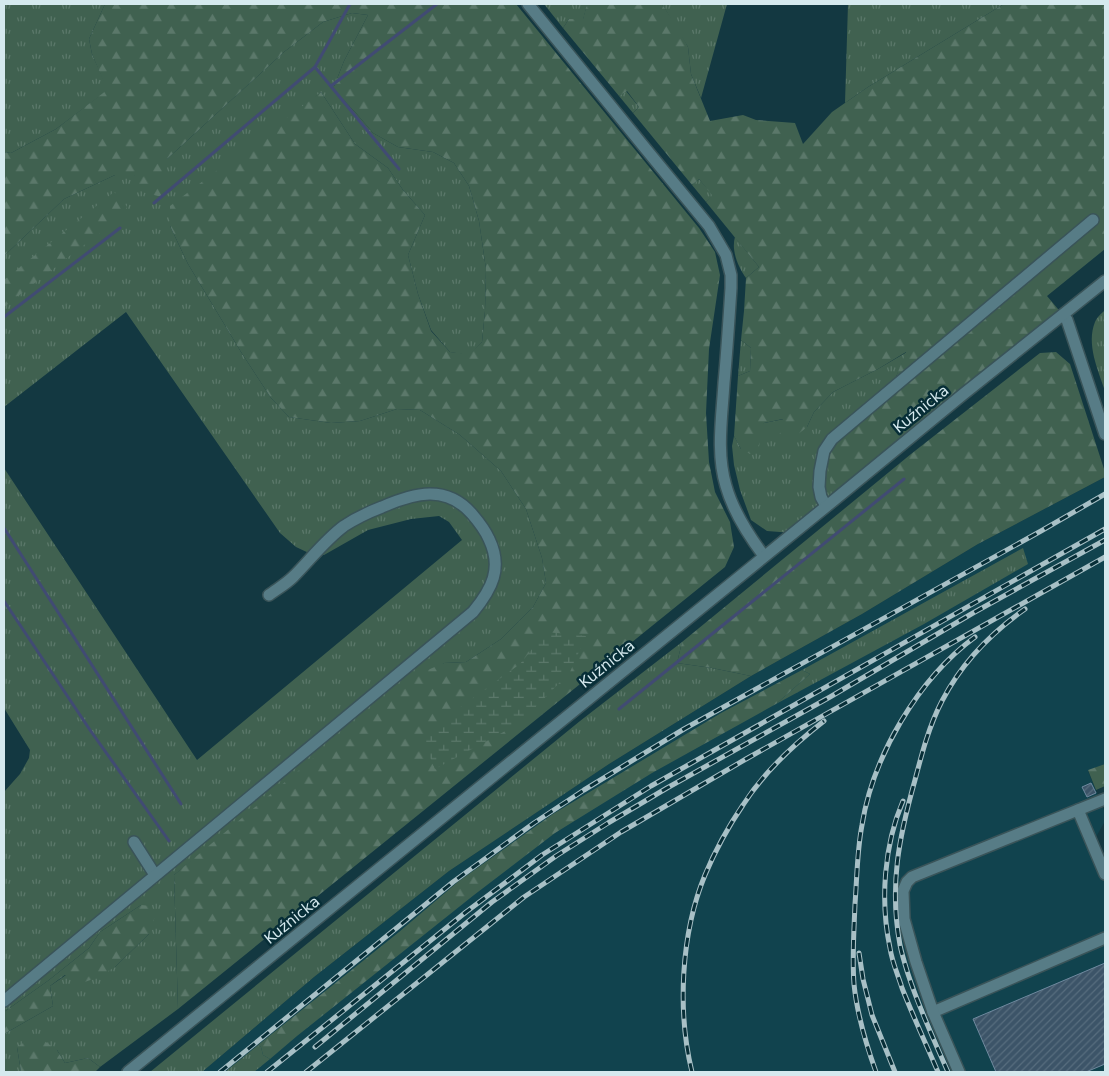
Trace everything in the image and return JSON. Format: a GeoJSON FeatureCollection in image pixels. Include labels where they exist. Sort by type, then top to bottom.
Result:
{"type":"FeatureCollection","features":[{"type":"Feature","properties":{"kind":"street"},"geometry":{"type":"LineString","coordinates":[[528,4],[709,226],[726,255],[731,275],[731,288],[720,447],[723,474],[726,488],[743,524],[764,556]]}},
{"type":"Feature","properties":{"kind":"street"},"geometry":{"type":"LineString","coordinates":[[826,506],[819,488],[820,471],[824,451],[832,439],[1093,220]]}},
{"type":"Feature","properties":{"kind":"street","name":"Kuźnicka"},"geometry":{"type":"LineString","coordinates":[[128,1072],[1105,281]]}},
{"type":"Feature","properties":{"kind":"street"},"geometry":{"type":"LineString","coordinates":[[1063,315],[1068,320],[1105,434]]}},
{"type":"Feature","properties":{"kind":"street"},"geometry":{"type":"LineString","coordinates":[[4,1001],[474,612],[492,585],[496,571],[494,555],[489,539],[478,520],[459,501],[435,493],[420,494],[394,501],[344,526],[291,578],[269,595]]}},
{"type":"Feature","properties":{"kind":"street"},"geometry":{"type":"LineString","coordinates":[[959,1072],[933,1012],[904,920],[903,891],[907,882],[912,877],[1104,799]]}},
{"type":"Feature","properties":{"kind":"street"},"geometry":{"type":"LineString","coordinates":[[1078,810],[1105,874]]}},
{"type":"Feature","properties":{"kind":"street"},"geometry":{"type":"LineString","coordinates":[[134,842],[155,875]]}},
{"type":"Feature","properties":{"kind":"street"},"geometry":{"type":"LineString","coordinates":[[933,1012],[1105,938]]}},
{"type":"Feature","properties":{"kind":"shaded area"},"geometry":{"type":"Polygon","coordinates":[[[1105,477],[1105,764],[1088,771],[1105,813],[1105,821],[1096,837],[1105,858],[1105,1072],[202,1072],[314,977],[449,871],[609,764],[751,676],[862,614],[978,544],[1105,477]]]}},
{"type":"Feature","properties":{"kind":"green space"},"geometry":{"type":"Polygon","coordinates":[[[4,4],[105,4],[89,39],[92,54],[108,90],[56,129],[11,153],[4,152],[4,4]]]}},
{"type":"Feature","properties":{"kind":"green space"},"geometry":{"type":"Polygon","coordinates":[[[105,4],[516,4],[699,228],[715,252],[720,275],[709,349],[706,413],[709,462],[715,492],[730,522],[734,547],[725,567],[178,1009],[174,875],[409,678],[444,663],[466,662],[501,639],[533,607],[546,583],[542,558],[526,509],[501,471],[460,435],[420,410],[397,409],[360,421],[331,423],[289,417],[271,398],[241,352],[188,264],[170,226],[170,206],[321,92],[355,144],[388,168],[403,190],[425,215],[408,255],[418,294],[431,331],[450,352],[469,354],[482,342],[486,269],[479,221],[469,186],[454,163],[433,152],[398,147],[373,133],[333,89],[344,61],[368,15],[352,13],[323,22],[284,52],[167,159],[167,186],[162,197],[142,192],[134,175],[115,175],[64,199],[4,256],[4,152],[11,153],[56,129],[107,90],[92,54],[89,39],[105,4]]]}},
{"type":"Feature","properties":{"kind":"green space"},"geometry":{"type":"Polygon","coordinates":[[[544,4],[587,5],[583,20],[569,19],[563,28],[544,4]]]}},
{"type":"Feature","properties":{"kind":"green space"},"geometry":{"type":"Polygon","coordinates":[[[587,4],[662,4],[688,47],[691,74],[710,121],[743,115],[756,120],[795,123],[803,144],[832,112],[868,87],[1004,4],[1105,4],[1105,249],[1047,296],[1063,315],[833,501],[825,446],[895,379],[906,352],[833,392],[814,412],[807,427],[792,439],[779,437],[783,419],[764,423],[758,451],[750,454],[741,449],[734,436],[738,376],[750,371],[751,348],[741,340],[746,278],[759,267],[706,202],[712,195],[699,179],[692,185],[633,113],[639,107],[627,91],[619,96],[563,28],[569,19],[583,19],[587,4]]]}},
{"type":"Feature","properties":{"kind":"green space"},"geometry":{"type":"Polygon","coordinates":[[[662,4],[727,4],[701,98],[691,74],[688,47],[662,4]]]}},
{"type":"Feature","properties":{"kind":"green space"},"geometry":{"type":"Polygon","coordinates":[[[848,4],[1004,4],[845,103],[848,4]]]}},
{"type":"Feature","properties":{"kind":"green space"},"geometry":{"type":"Polygon","coordinates":[[[352,13],[368,15],[344,61],[333,89],[373,133],[398,147],[433,152],[454,163],[469,186],[479,221],[486,269],[482,342],[469,355],[450,352],[431,330],[418,294],[408,255],[425,215],[403,190],[388,168],[355,144],[321,92],[170,226],[188,264],[241,352],[271,398],[289,417],[331,423],[360,421],[397,409],[420,410],[460,435],[501,471],[526,509],[542,558],[546,583],[533,607],[501,639],[466,662],[444,663],[174,875],[178,1009],[100,1067],[88,1058],[65,1063],[57,1050],[17,1047],[21,1072],[4,1072],[4,1034],[53,1006],[50,986],[66,975],[115,967],[149,934],[141,905],[100,932],[89,948],[49,980],[4,1012],[4,792],[20,774],[29,758],[30,750],[4,708],[4,468],[197,760],[462,540],[449,522],[439,516],[411,519],[368,530],[324,555],[311,554],[296,547],[280,533],[126,312],[4,407],[4,256],[64,199],[115,175],[134,175],[167,186],[167,159],[284,52],[323,22],[352,13]]]}},
{"type":"Feature","properties":{"kind":"green space"},"geometry":{"type":"Polygon","coordinates":[[[626,91],[639,107],[633,113],[619,96],[626,91]]]}},
{"type":"Feature","properties":{"kind":"green space"},"geometry":{"type":"Polygon","coordinates":[[[699,179],[713,195],[706,202],[692,185],[699,179]]]}},
{"type":"Feature","properties":{"kind":"green space"},"geometry":{"type":"Polygon","coordinates":[[[114,192],[127,207],[121,218],[4,307],[4,280],[114,192]]]}},
{"type":"Feature","properties":{"kind":"green space"},"geometry":{"type":"Polygon","coordinates":[[[735,237],[759,267],[746,278],[736,258],[735,237]]]}},
{"type":"Feature","properties":{"kind":"green space"},"geometry":{"type":"Polygon","coordinates":[[[1105,310],[1105,391],[1096,366],[1092,339],[1095,322],[1105,310]]]}},
{"type":"Feature","properties":{"kind":"green space"},"geometry":{"type":"Polygon","coordinates":[[[741,340],[751,348],[750,371],[738,376],[741,340]]]}},
{"type":"Feature","properties":{"kind":"green space"},"geometry":{"type":"Polygon","coordinates":[[[907,352],[833,501],[793,533],[767,531],[751,520],[740,490],[734,465],[732,446],[734,436],[741,449],[764,423],[784,419],[783,426],[807,427],[814,412],[833,392],[907,352]]]}},
{"type":"Feature","properties":{"kind":"green space"},"geometry":{"type":"Polygon","coordinates":[[[1056,352],[1070,364],[1105,477],[978,544],[862,614],[751,676],[677,663],[682,642],[911,454],[1040,353],[1056,352]]]}},
{"type":"Feature","properties":{"kind":"green space"},"geometry":{"type":"Polygon","coordinates":[[[1023,548],[1028,564],[924,624],[776,704],[810,674],[802,670],[1023,548]]]}},
{"type":"Feature","properties":{"kind":"green space"},"geometry":{"type":"Polygon","coordinates":[[[546,632],[586,636],[570,672],[520,723],[435,769],[423,740],[455,711],[520,664],[546,632]]]}},
{"type":"Feature","properties":{"kind":"green space"},"geometry":{"type":"Polygon","coordinates":[[[682,642],[677,663],[751,676],[609,764],[449,871],[314,977],[202,1072],[150,1072],[580,721],[682,642]]]}},
{"type":"Feature","properties":{"kind":"green space"},"geometry":{"type":"Polygon","coordinates":[[[802,670],[810,674],[776,704],[652,773],[555,833],[474,895],[270,1059],[263,1055],[261,1047],[258,1045],[399,932],[459,881],[553,814],[721,713],[802,670]]]}},
{"type":"Feature","properties":{"kind":"green space"},"geometry":{"type":"Polygon","coordinates":[[[1105,764],[1105,786],[1096,790],[1088,770],[1105,764]]]}},
{"type":"Feature","properties":{"kind":"green space"},"geometry":{"type":"Polygon","coordinates":[[[141,905],[151,906],[155,916],[149,934],[115,967],[96,978],[79,984],[65,975],[50,986],[53,1006],[4,1034],[4,1012],[49,980],[89,948],[100,932],[141,905]]]}},
{"type":"Feature","properties":{"kind":"green space"},"geometry":{"type":"Polygon","coordinates":[[[29,1039],[43,1040],[57,1050],[65,1063],[88,1058],[100,1067],[95,1072],[21,1072],[17,1047],[29,1039]]]}},
{"type":"Feature","properties":{"kind":"green space"},"geometry":{"type":"Polygon","coordinates":[[[258,1045],[261,1047],[263,1055],[270,1059],[254,1072],[225,1072],[258,1045]]]}},
{"type":"Feature","properties":{"kind":"building"},"geometry":{"type":"Polygon","coordinates":[[[1091,783],[1096,793],[1087,797],[1082,787],[1091,783]]]}},
{"type":"Feature","properties":{"kind":"building"},"geometry":{"type":"Polygon","coordinates":[[[1105,963],[1105,1064],[1086,1072],[996,1072],[973,1019],[1105,963]]]}},
{"type":"Feature","properties":{"kind":"waterway"},"geometry":{"type":"LineString","coordinates":[[154,203],[315,67],[350,4]]}},
{"type":"Feature","properties":{"kind":"waterway"},"geometry":{"type":"LineString","coordinates":[[331,86],[437,4]]}},
{"type":"Feature","properties":{"kind":"waterway"},"geometry":{"type":"LineString","coordinates":[[315,67],[399,169]]}},
{"type":"Feature","properties":{"kind":"waterway"},"geometry":{"type":"LineString","coordinates":[[4,317],[120,228]]}},
{"type":"Feature","properties":{"kind":"waterway"},"geometry":{"type":"LineString","coordinates":[[619,709],[904,479]]}},
{"type":"Feature","properties":{"kind":"waterway"},"geometry":{"type":"LineString","coordinates":[[4,528],[181,804]]}},
{"type":"Feature","properties":{"kind":"waterway"},"geometry":{"type":"LineString","coordinates":[[4,601],[90,730],[169,841]]}},
{"type":"Feature","properties":{"kind":"railway"},"geometry":{"type":"LineString","coordinates":[[220,1072],[453,882],[534,823],[584,790],[684,729],[1105,494]]}},
{"type":"Feature","properties":{"kind":"railway"},"geometry":{"type":"LineString","coordinates":[[267,1072],[466,912],[542,855],[651,786],[1105,529]]}},
{"type":"Feature","properties":{"kind":"railway"},"geometry":{"type":"LineString","coordinates":[[315,1047],[492,902],[556,856],[667,788],[830,697],[973,613],[1105,540]]}},
{"type":"Feature","properties":{"kind":"railway"},"geometry":{"type":"LineString","coordinates":[[306,1072],[524,897],[621,832],[746,759],[1105,557]]}},
{"type":"Feature","properties":{"kind":"railway"},"geometry":{"type":"LineString","coordinates":[[948,1072],[917,999],[900,945],[895,902],[900,842],[923,750],[933,720],[942,701],[958,674],[978,650],[1000,628],[1025,609]]}},
{"type":"Feature","properties":{"kind":"railway"},"geometry":{"type":"LineString","coordinates":[[876,1072],[865,1040],[855,996],[853,974],[855,904],[862,825],[876,772],[901,721],[935,674],[954,654],[975,637]]}},
{"type":"Feature","properties":{"kind":"railway"},"geometry":{"type":"LineString","coordinates":[[692,1072],[684,1024],[684,972],[691,922],[705,875],[727,830],[760,781],[790,749],[824,721]]}},
{"type":"Feature","properties":{"kind":"railway"},"geometry":{"type":"LineString","coordinates":[[903,801],[888,854],[885,892],[887,930],[892,958],[902,988],[938,1072]]}},
{"type":"Feature","properties":{"kind":"railway"},"geometry":{"type":"LineString","coordinates":[[859,953],[872,1015],[895,1072]]}}]}
